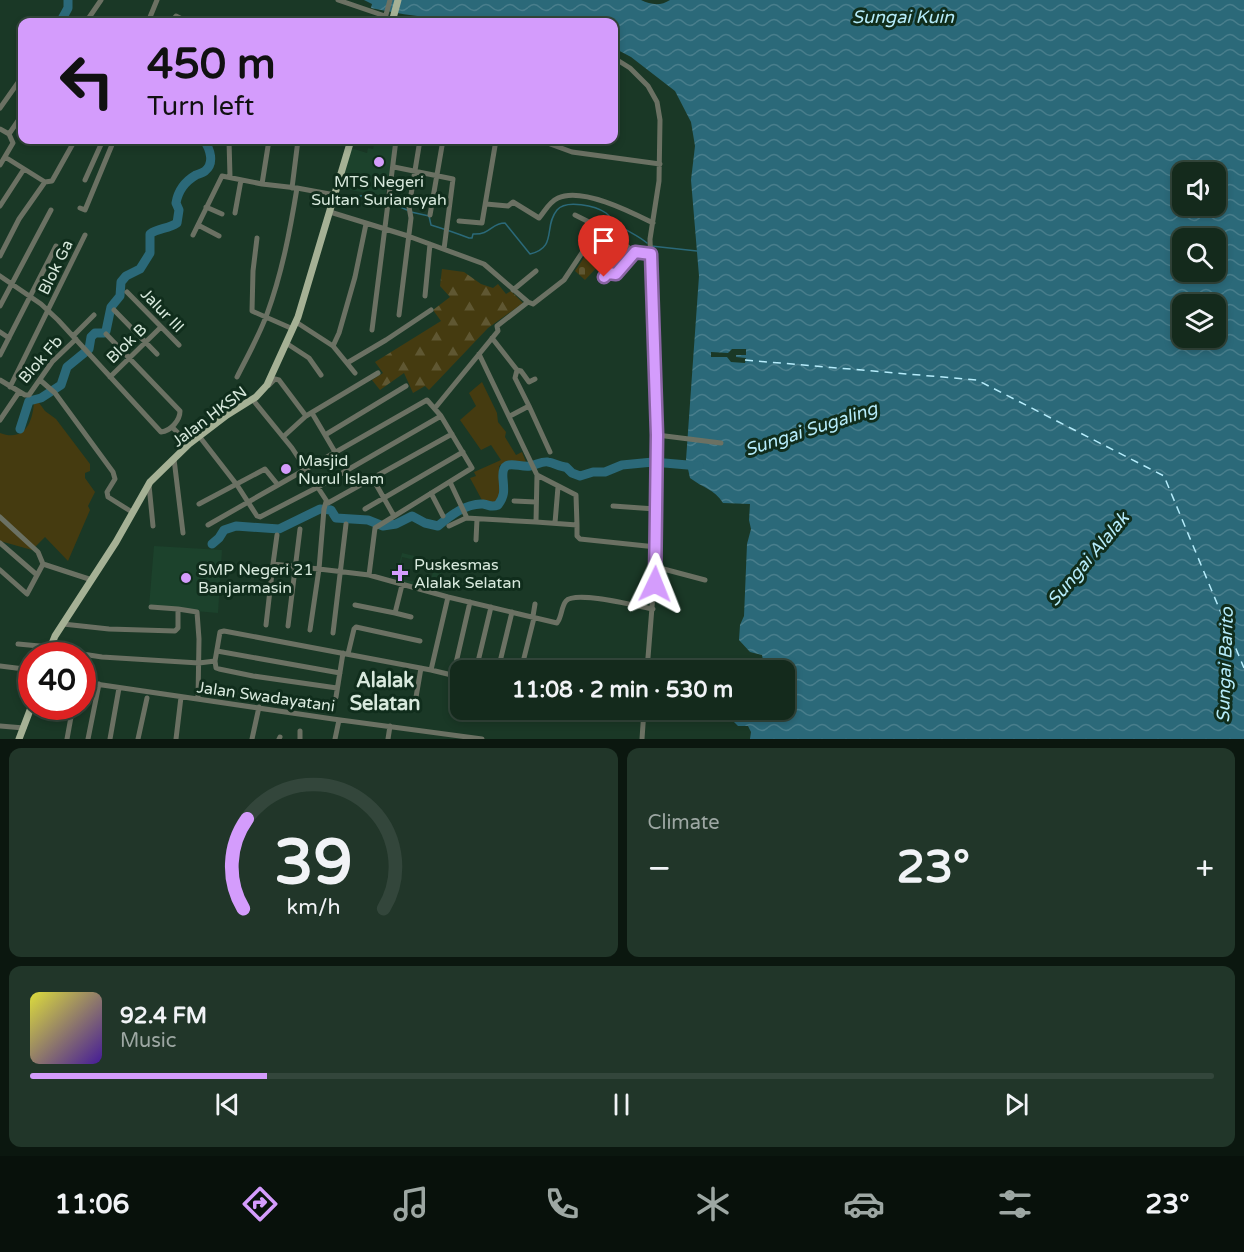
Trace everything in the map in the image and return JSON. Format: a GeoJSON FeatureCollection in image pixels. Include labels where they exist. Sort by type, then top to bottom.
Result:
{"type":"FeatureCollection","features":[{"type":"Feature","properties":{"kind":"main road"},"geometry":{"type":"LineString","coordinates":[[393,18],[398,0]]}},
{"type":"Feature","properties":{"kind":"main road","name":"Jalan HKSN"},"geometry":{"type":"LineString","coordinates":[[53,642],[149,485],[189,444],[227,415],[253,400],[263,390],[295,325],[315,267],[350,144]]}},
{"type":"Feature","properties":{"kind":"main road"},"geometry":{"type":"LineString","coordinates":[[19,739],[27,720]]}},
{"type":"Feature","properties":{"kind":"street"},"geometry":{"type":"LineString","coordinates":[[89,18],[101,0]]}},
{"type":"Feature","properties":{"kind":"street"},"geometry":{"type":"LineString","coordinates":[[150,18],[157,0]]}},
{"type":"Feature","properties":{"kind":"street"},"geometry":{"type":"LineString","coordinates":[[338,0],[385,17],[390,0]]}},
{"type":"Feature","properties":{"kind":"street"},"geometry":{"type":"LineString","coordinates":[[618,61],[637,74],[654,95],[660,120],[660,164],[651,239],[657,435],[656,567],[648,660]]}},
{"type":"Feature","properties":{"kind":"street"},"geometry":{"type":"LineString","coordinates":[[0,108],[18,83]]}},
{"type":"Feature","properties":{"kind":"street"},"geometry":{"type":"LineString","coordinates":[[9,134],[18,121]]}},
{"type":"Feature","properties":{"kind":"street"},"geometry":{"type":"LineString","coordinates":[[0,129],[9,134],[13,143],[0,165]]}},
{"type":"Feature","properties":{"kind":"street"},"geometry":{"type":"LineString","coordinates":[[5,157],[45,182],[51,182],[55,179],[73,144]]}},
{"type":"Feature","properties":{"kind":"street"},"geometry":{"type":"LineString","coordinates":[[86,180],[101,144]]}},
{"type":"Feature","properties":{"kind":"street"},"geometry":{"type":"LineString","coordinates":[[80,208],[85,210],[112,144]]}},
{"type":"Feature","properties":{"kind":"street"},"geometry":{"type":"LineString","coordinates":[[229,144],[230,177]]}},
{"type":"Feature","properties":{"kind":"street"},"geometry":{"type":"LineString","coordinates":[[262,184],[268,144]]}},
{"type":"Feature","properties":{"kind":"street"},"geometry":{"type":"LineString","coordinates":[[237,377],[266,316],[284,260],[295,188],[298,144]]}},
{"type":"Feature","properties":{"kind":"street"},"geometry":{"type":"LineString","coordinates":[[372,330],[396,144]]}},
{"type":"Feature","properties":{"kind":"street"},"geometry":{"type":"LineString","coordinates":[[399,315],[411,218],[409,211],[419,144]]}},
{"type":"Feature","properties":{"kind":"street"},"geometry":{"type":"LineString","coordinates":[[430,215],[442,144]]}},
{"type":"Feature","properties":{"kind":"street"},"geometry":{"type":"LineString","coordinates":[[459,221],[480,224],[486,204],[495,144]]}},
{"type":"Feature","properties":{"kind":"street"},"geometry":{"type":"LineString","coordinates":[[539,148],[540,144]]}},
{"type":"Feature","properties":{"kind":"street"},"geometry":{"type":"LineString","coordinates":[[552,144],[572,152],[660,164]]}},
{"type":"Feature","properties":{"kind":"street"},"geometry":{"type":"LineString","coordinates":[[393,167],[453,179],[444,249]]}},
{"type":"Feature","properties":{"kind":"street"},"geometry":{"type":"LineString","coordinates":[[0,206],[24,169]]}},
{"type":"Feature","properties":{"kind":"street"},"geometry":{"type":"LineString","coordinates":[[193,235],[220,176],[335,195]]}},
{"type":"Feature","properties":{"kind":"street"},"geometry":{"type":"LineString","coordinates":[[235,213],[241,180]]}},
{"type":"Feature","properties":{"kind":"street"},"geometry":{"type":"LineString","coordinates":[[0,256],[19,219],[45,182]]}},
{"type":"Feature","properties":{"kind":"street"},"geometry":{"type":"LineString","coordinates":[[486,204],[508,206],[513,202],[539,218],[547,207],[560,197],[597,198],[653,223]]}},
{"type":"Feature","properties":{"kind":"street"},"geometry":{"type":"LineString","coordinates":[[206,207],[222,214]]}},
{"type":"Feature","properties":{"kind":"street"},"geometry":{"type":"LineString","coordinates":[[0,306],[51,210]]}},
{"type":"Feature","properties":{"kind":"street"},"geometry":{"type":"LineString","coordinates":[[330,212],[408,236],[490,267],[513,290],[533,304],[564,280],[599,227]]}},
{"type":"Feature","properties":{"kind":"street"},"geometry":{"type":"LineString","coordinates":[[575,215],[599,227],[635,252],[651,251]]}},
{"type":"Feature","properties":{"kind":"street"},"geometry":{"type":"LineString","coordinates":[[333,346],[339,333],[366,224]]}},
{"type":"Feature","properties":{"kind":"street"},"geometry":{"type":"LineString","coordinates":[[198,225],[219,236]]}},
{"type":"Feature","properties":{"kind":"street","name":"Blok Ga"},"geometry":{"type":"LineString","coordinates":[[10,387],[86,235]]}},
{"type":"Feature","properties":{"kind":"street"},"geometry":{"type":"LineString","coordinates":[[257,238],[252,311],[295,325],[333,346],[355,373]]}},
{"type":"Feature","properties":{"kind":"street"},"geometry":{"type":"LineString","coordinates":[[425,297],[430,244]]}},
{"type":"Feature","properties":{"kind":"street"},"geometry":{"type":"LineString","coordinates":[[0,355],[56,246]]}},
{"type":"Feature","properties":{"kind":"street"},"geometry":{"type":"LineString","coordinates":[[604,277],[608,273],[616,274],[635,252]]}},
{"type":"Feature","properties":{"kind":"street"},"geometry":{"type":"LineString","coordinates":[[513,290],[536,271]]}},
{"type":"Feature","properties":{"kind":"street"},"geometry":{"type":"LineString","coordinates":[[0,276],[48,311],[88,351],[161,432],[172,427],[180,416],[180,411],[106,333]]}},
{"type":"Feature","properties":{"kind":"street","name":"Jalur III"},"geometry":{"type":"LineString","coordinates":[[128,292],[160,328],[179,345]]}},
{"type":"Feature","properties":{"kind":"street"},"geometry":{"type":"LineString","coordinates":[[435,408],[498,331],[497,326],[528,302]]}},
{"type":"Feature","properties":{"kind":"street"},"geometry":{"type":"LineString","coordinates":[[114,310],[157,354]]}},
{"type":"Feature","properties":{"kind":"street"},"geometry":{"type":"LineString","coordinates":[[347,363],[431,310]]}},
{"type":"Feature","properties":{"kind":"street","name":"Blok Fb"},"geometry":{"type":"LineString","coordinates":[[0,420],[22,394],[29,394],[52,362],[94,315]]}},
{"type":"Feature","properties":{"kind":"street","name":"Blok B"},"geometry":{"type":"LineString","coordinates":[[110,377],[160,328]]}},
{"type":"Feature","properties":{"kind":"street"},"geometry":{"type":"LineString","coordinates":[[0,332],[9,338]]}},
{"type":"Feature","properties":{"kind":"street"},"geometry":{"type":"LineString","coordinates":[[492,338],[529,382],[535,380]]}},
{"type":"Feature","properties":{"kind":"street"},"geometry":{"type":"LineString","coordinates":[[286,344],[309,358],[321,375]]}},
{"type":"Feature","properties":{"kind":"street"},"geometry":{"type":"LineString","coordinates":[[479,354],[537,475],[536,522]]}},
{"type":"Feature","properties":{"kind":"street"},"geometry":{"type":"LineString","coordinates":[[517,370],[514,378],[550,452]]}},
{"type":"Feature","properties":{"kind":"street"},"geometry":{"type":"LineString","coordinates":[[283,437],[309,414],[378,374]]}},
{"type":"Feature","properties":{"kind":"street"},"geometry":{"type":"LineString","coordinates":[[263,390],[278,379],[309,414],[335,452]]}},
{"type":"Feature","properties":{"kind":"street"},"geometry":{"type":"LineString","coordinates":[[0,380],[22,394]]}},
{"type":"Feature","properties":{"kind":"street"},"geometry":{"type":"LineString","coordinates":[[40,380],[52,391],[113,472],[115,479],[107,492],[108,497],[132,512]]}},
{"type":"Feature","properties":{"kind":"street"},"geometry":{"type":"LineString","coordinates":[[325,435],[406,386]]}},
{"type":"Feature","properties":{"kind":"street"},"geometry":{"type":"LineString","coordinates":[[253,400],[307,469],[326,505],[310,630]]}},
{"type":"Feature","properties":{"kind":"street"},"geometry":{"type":"LineString","coordinates":[[208,525],[426,400],[441,416],[472,468],[375,528],[369,575]]}},
{"type":"Feature","properties":{"kind":"street"},"geometry":{"type":"LineString","coordinates":[[510,416],[529,406]]}},
{"type":"Feature","properties":{"kind":"street"},"geometry":{"type":"LineString","coordinates":[[199,436],[259,518],[318,487],[441,416]]}},
{"type":"Feature","properties":{"kind":"street"},"geometry":{"type":"LineString","coordinates":[[172,427],[189,444]]}},
{"type":"Feature","properties":{"kind":"street"},"geometry":{"type":"LineString","coordinates":[[326,505],[452,434]]}},
{"type":"Feature","properties":{"kind":"street"},"geometry":{"type":"LineString","coordinates":[[657,435],[721,443]]}},
{"type":"Feature","properties":{"kind":"street"},"geometry":{"type":"LineString","coordinates":[[365,509],[463,452]]}},
{"type":"Feature","properties":{"kind":"street"},"geometry":{"type":"LineString","coordinates":[[174,459],[183,534]]}},
{"type":"Feature","properties":{"kind":"street"},"geometry":{"type":"LineString","coordinates":[[199,504],[265,469],[278,485]]}},
{"type":"Feature","properties":{"kind":"street"},"geometry":{"type":"LineString","coordinates":[[537,475],[577,496],[577,536],[580,539],[656,547]]}},
{"type":"Feature","properties":{"kind":"street"},"geometry":{"type":"LineString","coordinates":[[373,479],[394,516]]}},
{"type":"Feature","properties":{"kind":"street"},"geometry":{"type":"LineString","coordinates":[[450,482],[467,518]]}},
{"type":"Feature","properties":{"kind":"street"},"geometry":{"type":"LineString","coordinates":[[149,485],[153,526]]}},
{"type":"Feature","properties":{"kind":"street"},"geometry":{"type":"LineString","coordinates":[[555,523],[558,487]]}},
{"type":"Feature","properties":{"kind":"street"},"geometry":{"type":"LineString","coordinates":[[431,493],[443,516]]}},
{"type":"Feature","properties":{"kind":"street"},"geometry":{"type":"LineString","coordinates":[[514,501],[536,502]]}},
{"type":"Feature","properties":{"kind":"street"},"geometry":{"type":"LineString","coordinates":[[613,506],[656,509]]}},
{"type":"Feature","properties":{"kind":"street"},"geometry":{"type":"LineString","coordinates":[[0,517],[38,552],[43,564],[92,580]]}},
{"type":"Feature","properties":{"kind":"street"},"geometry":{"type":"LineString","coordinates":[[449,526],[467,518],[578,525]]}},
{"type":"Feature","properties":{"kind":"street"},"geometry":{"type":"LineString","coordinates":[[476,540],[477,519]]}},
{"type":"Feature","properties":{"kind":"street"},"geometry":{"type":"LineString","coordinates":[[333,633],[346,524]]}},
{"type":"Feature","properties":{"kind":"street"},"geometry":{"type":"LineString","coordinates":[[288,626],[300,529]]}},
{"type":"Feature","properties":{"kind":"street"},"geometry":{"type":"LineString","coordinates":[[266,625],[278,535]]}},
{"type":"Feature","properties":{"kind":"street"},"geometry":{"type":"LineString","coordinates":[[0,543],[37,575]]}},
{"type":"Feature","properties":{"kind":"street"},"geometry":{"type":"LineString","coordinates":[[0,570],[27,594],[43,564]]}},
{"type":"Feature","properties":{"kind":"street"},"geometry":{"type":"LineString","coordinates":[[273,564],[369,575],[557,623],[560,621],[564,604],[573,597],[593,598],[653,609]]}},
{"type":"Feature","properties":{"kind":"street"},"geometry":{"type":"LineString","coordinates":[[656,567],[705,580]]}},
{"type":"Feature","properties":{"kind":"street"},"geometry":{"type":"LineString","coordinates":[[395,613],[402,585]]}},
{"type":"Feature","properties":{"kind":"street"},"geometry":{"type":"LineString","coordinates":[[431,670],[448,597]]}},
{"type":"Feature","properties":{"kind":"street"},"geometry":{"type":"LineString","coordinates":[[457,660],[470,602]]}},
{"type":"Feature","properties":{"kind":"street"},"geometry":{"type":"LineString","coordinates":[[523,660],[535,604]]}},
{"type":"Feature","properties":{"kind":"street"},"geometry":{"type":"LineString","coordinates":[[355,605],[411,617]]}},
{"type":"Feature","properties":{"kind":"street"},"geometry":{"type":"LineString","coordinates":[[151,607],[178,609],[198,614],[198,699]]}},
{"type":"Feature","properties":{"kind":"street"},"geometry":{"type":"LineString","coordinates":[[478,660],[491,607]]}},
{"type":"Feature","properties":{"kind":"street"},"geometry":{"type":"LineString","coordinates":[[63,624],[175,632],[178,628],[178,609]]}},
{"type":"Feature","properties":{"kind":"street"},"geometry":{"type":"LineString","coordinates":[[500,660],[512,612]]}},
{"type":"Feature","properties":{"kind":"street"},"geometry":{"type":"LineString","coordinates":[[336,697],[345,653],[356,627],[420,641]]}},
{"type":"Feature","properties":{"kind":"street"},"geometry":{"type":"LineString","coordinates":[[337,688],[253,676],[216,668],[220,632],[345,653],[450,675]]}},
{"type":"Feature","properties":{"kind":"street"},"geometry":{"type":"LineString","coordinates":[[217,651],[340,673]]}},
{"type":"Feature","properties":{"kind":"street"},"geometry":{"type":"LineString","coordinates":[[96,656],[199,663],[215,661]]}},
{"type":"Feature","properties":{"kind":"street"},"geometry":{"type":"LineString","coordinates":[[0,666],[18,668]]}},
{"type":"Feature","properties":{"kind":"street"},"geometry":{"type":"LineString","coordinates":[[415,703],[421,668]]}},
{"type":"Feature","properties":{"kind":"street","name":"Jalan Swadayatani"},"geometry":{"type":"LineString","coordinates":[[96,684],[482,739]]}},
{"type":"Feature","properties":{"kind":"street"},"geometry":{"type":"LineString","coordinates":[[88,739],[99,684]]}},
{"type":"Feature","properties":{"kind":"street"},"geometry":{"type":"LineString","coordinates":[[110,739],[119,688]]}},
{"type":"Feature","properties":{"kind":"street"},"geometry":{"type":"LineString","coordinates":[[176,739],[181,697]]}},
{"type":"Feature","properties":{"kind":"street"},"geometry":{"type":"LineString","coordinates":[[138,739],[147,698]]}},
{"type":"Feature","properties":{"kind":"street"},"geometry":{"type":"LineString","coordinates":[[252,739],[259,707]]}},
{"type":"Feature","properties":{"kind":"street"},"geometry":{"type":"LineString","coordinates":[[67,739],[70,720]]}},
{"type":"Feature","properties":{"kind":"street"},"geometry":{"type":"LineString","coordinates":[[335,739],[339,720]]}},
{"type":"Feature","properties":{"kind":"street"},"geometry":{"type":"LineString","coordinates":[[642,739],[643,720]]}},
{"type":"Feature","properties":{"kind":"street"},"geometry":{"type":"LineString","coordinates":[[0,726],[24,728]]}},
{"type":"Feature","properties":{"kind":"street"},"geometry":{"type":"LineString","coordinates":[[388,739],[390,726]]}},
{"type":"Feature","properties":{"kind":"street"},"geometry":{"type":"LineString","coordinates":[[300,731],[300,739]]}},
{"type":"Feature","properties":{"kind":"shaded area","name":"MTS Negeri Sultan Suriansyah"},"geometry":{"type":"Polygon","coordinates":[[[374,144],[394,144],[385,197],[341,188],[351,148],[367,153],[368,148],[373,149],[374,144]]]}},
{"type":"Feature","properties":{"kind":"shaded area","name":"SMP Negeri 21 Banjarmasin"},"geometry":{"type":"Polygon","coordinates":[[[154,546],[222,550],[218,613],[149,607],[154,546]]]}},
{"type":"Feature","properties":{"kind":"shaded area","name":"Puskesmas Alalak Selatan"},"geometry":{"type":"Polygon","coordinates":[[[402,553],[444,563],[436,592],[395,582],[402,553]],[[402,557],[400,567],[404,568],[402,579],[429,585],[433,572],[440,574],[443,564],[432,561],[432,564],[402,557]]]}},
{"type":"Feature","properties":{"kind":"green space"},"geometry":{"type":"Polygon","coordinates":[[[587,253],[601,263],[585,280],[575,271],[587,253]]]}},
{"type":"Feature","properties":{"kind":"green space"},"geometry":{"type":"Polygon","coordinates":[[[442,269],[464,272],[481,284],[493,288],[498,284],[506,294],[511,291],[523,303],[488,328],[429,390],[425,386],[413,393],[404,373],[380,390],[372,380],[383,373],[375,362],[441,321],[433,310],[450,297],[440,286],[442,269]]]}},
{"type":"Feature","properties":{"kind":"green space"},"geometry":{"type":"Polygon","coordinates":[[[482,382],[497,413],[498,422],[506,432],[505,437],[516,455],[522,452],[526,462],[510,461],[499,466],[500,492],[493,505],[483,502],[470,478],[476,476],[474,472],[501,460],[491,445],[481,450],[460,420],[476,406],[469,393],[482,382]]]}},
{"type":"Feature","properties":{"kind":"green space"},"geometry":{"type":"Polygon","coordinates":[[[37,400],[45,411],[56,419],[90,464],[90,471],[85,473],[85,478],[95,492],[88,506],[90,510],[68,561],[45,537],[32,550],[0,541],[0,433],[15,435],[26,429],[32,417],[34,401],[37,400]]]}},
{"type":"Feature","properties":{"kind":"water"},"geometry":{"type":"Polygon","coordinates":[[[364,0],[641,0],[656,4],[670,0],[1244,0],[1244,739],[750,739],[751,732],[748,726],[738,726],[734,720],[795,720],[795,660],[763,660],[762,655],[750,652],[739,640],[740,625],[744,616],[747,544],[751,529],[750,504],[723,503],[720,498],[690,478],[686,460],[699,276],[691,180],[695,146],[691,122],[675,91],[631,57],[618,50],[618,18],[440,18],[371,8],[372,4],[364,0]]]}},
{"type":"Feature","properties":{"kind":"pier"},"geometry":{"type":"Polygon","coordinates":[[[732,349],[746,349],[746,355],[736,355],[736,357],[746,358],[745,363],[731,362],[727,357],[711,357],[711,352],[728,353],[732,349]]]}},
{"type":"Feature","properties":{"kind":"waterway"},"geometry":{"type":"LineString","coordinates":[[63,18],[68,8],[68,0]]}},
{"type":"Feature","properties":{"kind":"waterway"},"geometry":{"type":"LineString","coordinates":[[20,429],[29,401],[41,398],[61,385],[67,367],[89,349],[91,337],[95,333],[106,331],[111,307],[120,296],[121,282],[126,276],[140,269],[150,253],[150,234],[177,223],[179,210],[176,203],[180,191],[188,181],[204,172],[210,164],[210,152],[206,144]]}},
{"type":"Feature","properties":{"kind":"waterway"},"geometry":{"type":"LineString","coordinates":[[360,196],[370,195],[385,200]]}},
{"type":"Feature","properties":{"kind":"waterway"},"geometry":{"type":"LineString","coordinates":[[389,202],[407,210]]}},
{"type":"Feature","properties":{"kind":"waterway"},"geometry":{"type":"LineString","coordinates":[[411,212],[429,216],[431,225],[469,238],[472,238],[473,234],[484,233],[505,223],[530,254],[544,247],[557,210],[574,204],[595,208],[606,213],[620,226],[647,243]]}},
{"type":"Feature","properties":{"kind":"waterway"},"geometry":{"type":"LineString","coordinates":[[651,246],[697,251]]}},
{"type":"Feature","properties":{"kind":"waterway","name":"Sungai Sugaling"},"geometry":{"type":"LineString","coordinates":[[212,544],[224,530],[236,526],[279,529],[320,509],[331,510],[336,518],[368,520],[383,526],[396,524],[412,516],[425,523],[438,526],[464,508],[477,504],[498,505],[504,493],[503,472],[508,465],[530,466],[548,462],[566,467],[572,473],[580,476],[593,472],[605,472],[622,465],[653,462],[699,466]]}},
{"type":"Feature","properties":{"kind":"ferry route"},"geometry":{"type":"LineString","coordinates":[[745,360],[977,380],[1164,476],[1244,668]]}},
{"type":"Feature","properties":{"kind":"place","name":"MTS Negeri Sultan Suriansyah"},"geometry":{"type":"Point","coordinates":[379,162]}},
{"type":"Feature","properties":{"kind":"place","name":"Masjid Nurul Islam"},"geometry":{"type":"Point","coordinates":[286,469]}},
{"type":"Feature","properties":{"kind":"place","name":"Puskesmas Alalak Selatan"},"geometry":{"type":"Point","coordinates":[400,573]}},
{"type":"Feature","properties":{"kind":"place","name":"SMP Negeri 21 Banjarmasin"},"geometry":{"type":"Point","coordinates":[186,578]}},
{"type":"Feature","properties":{"kind":"district","name":"Alalak Selatan"},"geometry":{"type":"Point","coordinates":[385,692]}},
{"type":"Feature","properties":{"kind":"route"},"geometry":{"type":"LineString","coordinates":[[604,277],[608,273],[616,274],[635,252],[651,254],[657,435],[655,584]]}},
{"type":"Feature","properties":{"kind":"water label","name":"Sungai Kuin"},"geometry":{"type":"Point","coordinates":[903,17]}},
{"type":"Feature","properties":{"kind":"water label","name":"Sungai Alalak"},"geometry":{"type":"Point","coordinates":[1088,559]}},
{"type":"Feature","properties":{"kind":"water label","name":"Sungai Barito"},"geometry":{"type":"Point","coordinates":[1225,665]}}]}
